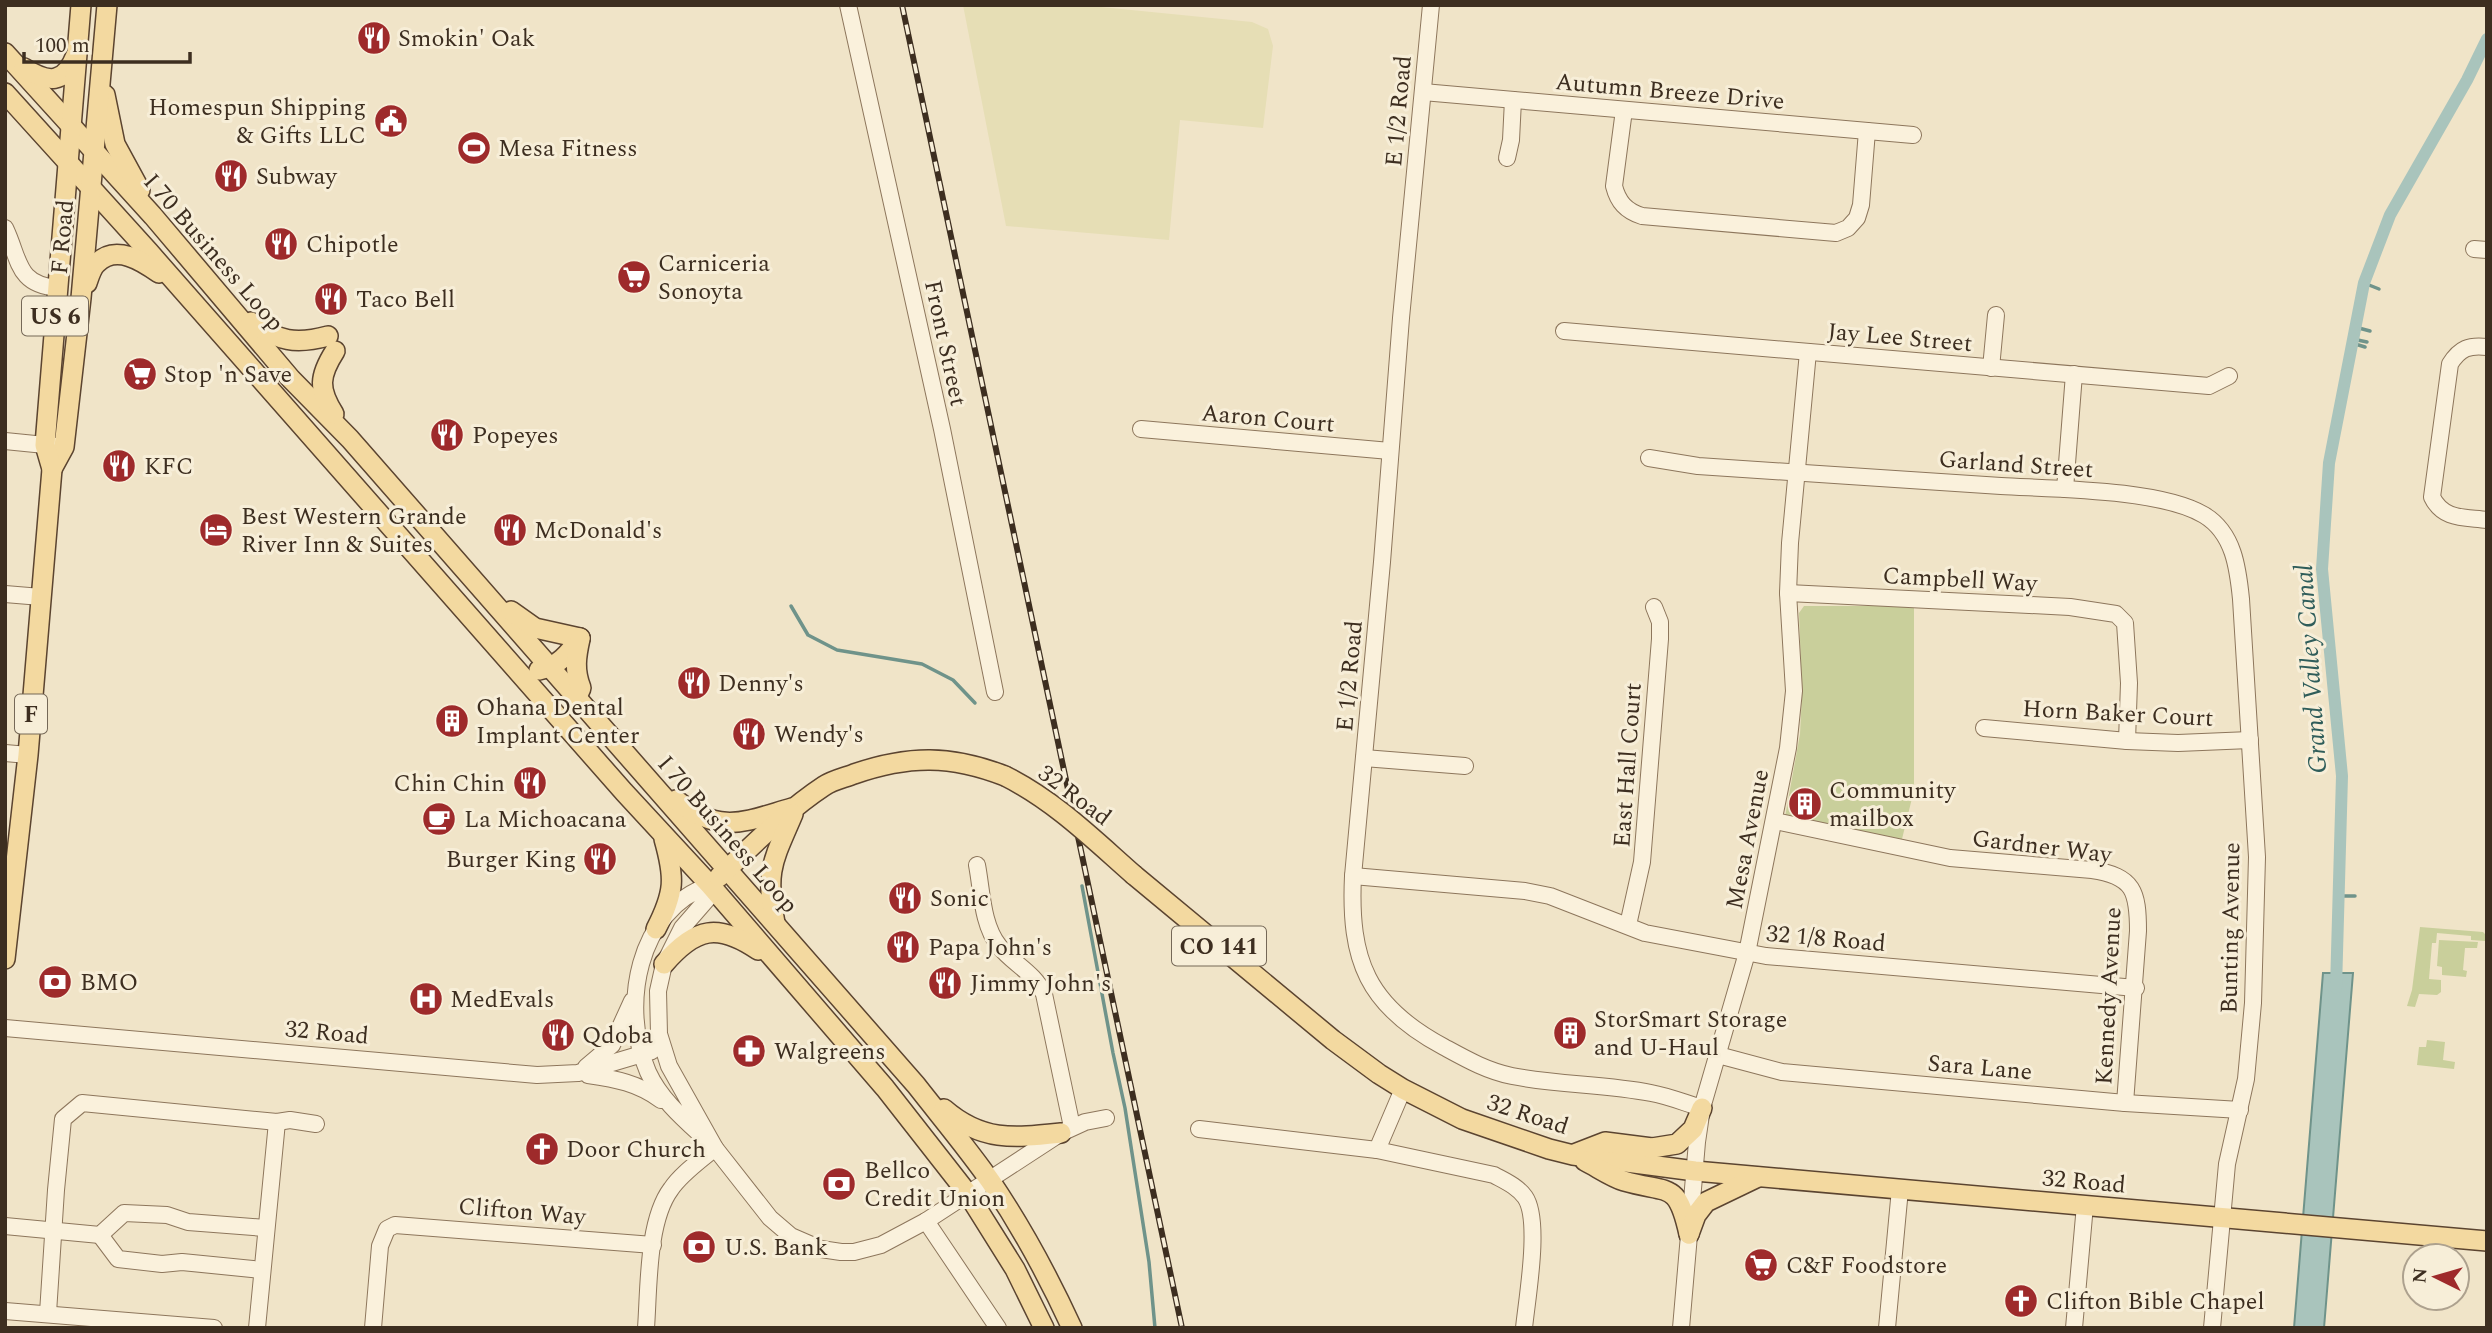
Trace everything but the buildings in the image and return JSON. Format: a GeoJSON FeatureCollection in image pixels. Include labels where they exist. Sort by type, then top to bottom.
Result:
{"type":"FeatureCollection","features":[{"type":"Feature","properties":{"kind":"main road","name":"F Road"},"geometry":{"type":"LineString","coordinates":[[5,959],[9,889],[28,755],[54,446],[58,288],[81,5]]}},
{"type":"Feature","properties":{"kind":"main road","name":"F Road"},"geometry":{"type":"LineString","coordinates":[[54,446],[81,298],[107,5]]}},
{"type":"Feature","properties":{"kind":"main road"},"geometry":{"type":"LineString","coordinates":[[9,57],[50,80],[66,73],[76,54]]}},
{"type":"Feature","properties":{"kind":"main road","name":"I 70 Business Loop"},"geometry":{"type":"LineString","coordinates":[[9,57],[153,216],[291,379],[350,439],[916,1085],[990,1180],[1029,1244],[1072,1328]]}},
{"type":"Feature","properties":{"kind":"main road","name":"US 6"},"geometry":{"type":"LineString","coordinates":[[102,60],[107,112],[115,144],[153,216]]}},
{"type":"Feature","properties":{"kind":"main road","name":"I 70 Business Loop"},"geometry":{"type":"LineString","coordinates":[[5,93],[710,885],[885,1088],[968,1194],[1015,1269],[1044,1328]]}},
{"type":"Feature","properties":{"kind":"main road"},"geometry":{"type":"LineString","coordinates":[[81,298],[95,264],[120,254],[148,264],[192,301]]}},
{"type":"Feature","properties":{"kind":"main road"},"geometry":{"type":"LineString","coordinates":[[224,300],[269,334],[280,339],[331,344],[321,384],[328,405],[350,439]]}},
{"type":"Feature","properties":{"kind":"main road"},"geometry":{"type":"LineString","coordinates":[[449,554],[524,623],[545,631],[580,638]]}},
{"type":"Feature","properties":{"kind":"main road"},"geometry":{"type":"LineString","coordinates":[[520,673],[550,668],[560,661],[580,638]]}},
{"type":"Feature","properties":{"kind":"main road"},"geometry":{"type":"LineString","coordinates":[[577,697],[581,688],[575,665],[580,638]]}},
{"type":"Feature","properties":{"kind":"main road","name":"32 Road"},"geometry":{"type":"LineString","coordinates":[[710,885],[796,807],[826,784],[901,761],[940,759],[962,762],[1005,776],[1060,809],[1134,875],[1333,1040],[1403,1089],[1485,1128],[1573,1154],[1695,1171],[2487,1241]]}},
{"type":"Feature","properties":{"kind":"main road"},"geometry":{"type":"LineString","coordinates":[[643,774],[696,814],[717,822],[738,823],[796,807]]}},
{"type":"Feature","properties":{"kind":"main road"},"geometry":{"type":"LineString","coordinates":[[775,923],[769,890],[771,867],[796,807]]}},
{"type":"Feature","properties":{"kind":"main road"},"geometry":{"type":"LineString","coordinates":[[656,929],[670,900],[673,881],[663,835]]}},
{"type":"Feature","properties":{"kind":"main road"},"geometry":{"type":"LineString","coordinates":[[664,964],[690,939],[702,933],[717,932],[743,940],[784,972]]}},
{"type":"Feature","properties":{"kind":"main road"},"geometry":{"type":"LineString","coordinates":[[916,1085],[949,1114],[984,1133],[1009,1137],[1066,1130]]}},
{"type":"Feature","properties":{"kind":"main road"},"geometry":{"type":"LineString","coordinates":[[1573,1154],[1605,1142],[1652,1148],[1677,1144],[1693,1129],[1702,1108]]}},
{"type":"Feature","properties":{"kind":"main road"},"geometry":{"type":"LineString","coordinates":[[1573,1154],[1623,1181],[1662,1188],[1671,1193],[1682,1206],[1689,1234]]}},
{"type":"Feature","properties":{"kind":"main road"},"geometry":{"type":"LineString","coordinates":[[1689,1234],[1696,1215],[1706,1202],[1758,1177]]}},
{"type":"Feature","properties":{"kind":"street","name":"Front Street"},"geometry":{"type":"LineString","coordinates":[[848,5],[942,429],[995,692]]}},
{"type":"Feature","properties":{"kind":"street","name":"E 1/2 Road"},"geometry":{"type":"LineString","coordinates":[[1431,5],[1353,876],[1353,924],[1360,962],[1370,984],[1415,1030],[1472,1062],[1500,1073],[1650,1093],[1702,1108]]}},
{"type":"Feature","properties":{"kind":"street","name":"Autumn Breeze Drive"},"geometry":{"type":"LineString","coordinates":[[1423,92],[1913,135]]}},
{"type":"Feature","properties":{"kind":"street"},"geometry":{"type":"LineString","coordinates":[[1507,158],[1511,140],[1513,100]]}},
{"type":"Feature","properties":{"kind":"street"},"geometry":{"type":"LineString","coordinates":[[1624,110],[1614,186],[1617,198],[1629,213],[1765,229],[1836,233],[1848,228],[1857,218],[1861,205],[1867,131]]}},
{"type":"Feature","properties":{"kind":"street"},"geometry":{"type":"LineString","coordinates":[[5,228],[17,262],[28,278],[38,285],[58,288]]}},
{"type":"Feature","properties":{"kind":"street"},"geometry":{"type":"LineString","coordinates":[[1991,368],[1996,315]]}},
{"type":"Feature","properties":{"kind":"street","name":"Jay Lee Street"},"geometry":{"type":"LineString","coordinates":[[1564,331],[2208,386],[2229,376]]}},
{"type":"Feature","properties":{"kind":"street"},"geometry":{"type":"LineString","coordinates":[[2487,346],[2463,348],[2451,364],[2432,488],[2432,497],[2441,512],[2487,520]]}},
{"type":"Feature","properties":{"kind":"street","name":"Mesa Avenue"},"geometry":{"type":"LineString","coordinates":[[1681,1328],[1702,1108],[1747,953],[1788,748],[1794,691],[1788,593],[1808,352]]}},
{"type":"Feature","properties":{"kind":"street"},"geometry":{"type":"LineString","coordinates":[[2064,489],[2074,374]]}},
{"type":"Feature","properties":{"kind":"street","name":"Aaron Court"},"geometry":{"type":"LineString","coordinates":[[1141,429],[1390,452]]}},
{"type":"Feature","properties":{"kind":"street"},"geometry":{"type":"LineString","coordinates":[[5,441],[54,446]]}},
{"type":"Feature","properties":{"kind":"street","name":"Garland Street"},"geometry":{"type":"LineString","coordinates":[[1649,458],[1698,466],[2064,489],[2146,497],[2186,506],[2207,517],[2222,531]]}},
{"type":"Feature","properties":{"kind":"street","name":"Bunting Avenue"},"geometry":{"type":"LineString","coordinates":[[2212,1328],[2227,1164],[2246,1079],[2253,1003],[2257,858],[2237,563],[2222,531]]}},
{"type":"Feature","properties":{"kind":"street","name":"Campbell Way"},"geometry":{"type":"LineString","coordinates":[[1788,593],[2070,607],[2116,614],[2125,623],[2129,683],[2127,741]]}},
{"type":"Feature","properties":{"kind":"street"},"geometry":{"type":"LineString","coordinates":[[5,594],[41,597]]}},
{"type":"Feature","properties":{"kind":"street","name":"East Hall Court"},"geometry":{"type":"LineString","coordinates":[[1628,926],[1642,862],[1660,639],[1660,622],[1654,607]]}},
{"type":"Feature","properties":{"kind":"street","name":"Horn Baker Court"},"geometry":{"type":"LineString","coordinates":[[1984,728],[2127,741],[2178,743],[2250,740]]}},
{"type":"Feature","properties":{"kind":"street"},"geometry":{"type":"LineString","coordinates":[[5,753],[28,755]]}},
{"type":"Feature","properties":{"kind":"street"},"geometry":{"type":"LineString","coordinates":[[1364,758],[1465,766]]}},
{"type":"Feature","properties":{"kind":"street","name":"Gardner Way"},"geometry":{"type":"LineString","coordinates":[[1775,821],[1950,858],[2105,872],[2127,880],[2134,891]]}},
{"type":"Feature","properties":{"kind":"street"},"geometry":{"type":"LineString","coordinates":[[977,866],[993,936],[1008,956],[1039,983],[1044,994],[1066,1130]]}},
{"type":"Feature","properties":{"kind":"street","name":"32 1/8 Road"},"geometry":{"type":"LineString","coordinates":[[1353,876],[1525,891],[1550,896],[1645,933],[1747,953],[2136,988]]}},
{"type":"Feature","properties":{"kind":"street","name":"32 Road"},"geometry":{"type":"LineString","coordinates":[[715,1147],[677,1112],[658,1088],[643,1054],[636,1021],[637,989],[643,957],[656,929],[687,895],[710,885],[709,897],[682,928],[664,964],[657,1004],[662,1047],[677,1083],[715,1147],[770,1218],[791,1236],[821,1249],[855,1252],[881,1245],[926,1221],[1066,1130],[1106,1118]]}},
{"type":"Feature","properties":{"kind":"street","name":"Kennedy Avenue"},"geometry":{"type":"LineString","coordinates":[[2126,1103],[2136,988],[2138,910],[2134,891]]}},
{"type":"Feature","properties":{"kind":"street"},"geometry":{"type":"LineString","coordinates":[[578,1073],[605,1054],[612,1045],[637,989]]}},
{"type":"Feature","properties":{"kind":"street","name":"32 Road"},"geometry":{"type":"LineString","coordinates":[[5,1028],[525,1074],[568,1075],[662,1047]]}},
{"type":"Feature","properties":{"kind":"street","name":"Sara Lane"},"geometry":{"type":"LineString","coordinates":[[1718,1055],[1783,1072],[2126,1103],[2240,1110]]}},
{"type":"Feature","properties":{"kind":"street"},"geometry":{"type":"LineString","coordinates":[[578,1073],[627,1081],[647,1090],[677,1112]]}},
{"type":"Feature","properties":{"kind":"street"},"geometry":{"type":"LineString","coordinates":[[1377,1150],[1403,1089]]}},
{"type":"Feature","properties":{"kind":"street"},"geometry":{"type":"LineString","coordinates":[[48,1313],[63,1119],[82,1103],[316,1124]]}},
{"type":"Feature","properties":{"kind":"street"},"geometry":{"type":"LineString","coordinates":[[257,1328],[277,1122]]}},
{"type":"Feature","properties":{"kind":"street"},"geometry":{"type":"LineString","coordinates":[[1199,1129],[1377,1150],[1494,1175],[1511,1184],[1525,1197],[1532,1212],[1524,1328]]}},
{"type":"Feature","properties":{"kind":"street"},"geometry":{"type":"LineString","coordinates":[[646,1328],[653,1245],[660,1209],[669,1191],[715,1147]]}},
{"type":"Feature","properties":{"kind":"street"},"geometry":{"type":"LineString","coordinates":[[1887,1328],[1900,1189]]}},
{"type":"Feature","properties":{"kind":"street"},"geometry":{"type":"LineString","coordinates":[[2074,1328],[2085,1205]]}},
{"type":"Feature","properties":{"kind":"street"},"geometry":{"type":"LineString","coordinates":[[100,1235],[124,1213],[167,1215],[188,1222],[265,1228]]}},
{"type":"Feature","properties":{"kind":"street"},"geometry":{"type":"LineString","coordinates":[[926,1221],[998,1328]]}},
{"type":"Feature","properties":{"kind":"street","name":"Clifton Way"},"geometry":{"type":"LineString","coordinates":[[373,1328],[380,1246],[387,1229],[405,1224],[653,1245]]}},
{"type":"Feature","properties":{"kind":"street"},"geometry":{"type":"LineString","coordinates":[[5,1226],[100,1235],[118,1259],[262,1270]]}},
{"type":"Feature","properties":{"kind":"street"},"geometry":{"type":"LineString","coordinates":[[5,1311],[214,1328]]}},
{"type":"Feature","properties":{"kind":"shaded area"},"geometry":{"type":"Polygon","coordinates":[[[963,5],[1081,5],[1252,22],[1268,29],[1273,46],[1263,128],[1180,120],[1169,240],[1006,226],[963,5]]]}},
{"type":"Feature","properties":{"kind":"green space"},"geometry":{"type":"Polygon","coordinates":[[[1804,606],[1914,606],[1914,790],[1902,839],[1785,817],[1800,734],[1802,694],[1799,613],[1804,606]]]}},
{"type":"Feature","properties":{"kind":"green space"},"geometry":{"type":"Polygon","coordinates":[[[2420,927],[2483,932],[2486,935],[2485,941],[2471,940],[2471,936],[2437,933],[2436,943],[2432,943],[2429,979],[2441,980],[2441,992],[2437,995],[2419,994],[2415,1007],[2407,1006],[2412,990],[2420,927]]]}},
{"type":"Feature","properties":{"kind":"green space"},"geometry":{"type":"Polygon","coordinates":[[[2439,940],[2478,942],[2477,948],[2465,948],[2463,970],[2467,971],[2466,977],[2442,975],[2442,967],[2437,966],[2439,940]]]}},
{"type":"Feature","properties":{"kind":"green space"},"geometry":{"type":"Polygon","coordinates":[[[2427,1040],[2445,1042],[2443,1060],[2455,1062],[2454,1069],[2417,1065],[2419,1047],[2426,1047],[2427,1040]]]}},
{"type":"Feature","properties":{"kind":"water"},"geometry":{"type":"Polygon","coordinates":[[[2323,973],[2353,973],[2324,1328],[2294,1328],[2323,973]]]}},
{"type":"Feature","properties":{"kind":"waterway","name":"Grand Valley Canal"},"geometry":{"type":"LineString","coordinates":[[2336,988],[2342,776],[2322,569],[2329,463],[2364,283],[2390,215],[2467,80],[2487,39]]}},
{"type":"Feature","properties":{"kind":"waterway"},"geometry":{"type":"LineString","coordinates":[[2364,283],[2379,289]]}},
{"type":"Feature","properties":{"kind":"waterway"},"geometry":{"type":"LineString","coordinates":[[2355,327],[2370,331]]}},
{"type":"Feature","properties":{"kind":"waterway"},"geometry":{"type":"LineString","coordinates":[[2353,339],[2367,342]]}},
{"type":"Feature","properties":{"kind":"waterway"},"geometry":{"type":"LineString","coordinates":[[2352,343],[2365,347]]}},
{"type":"Feature","properties":{"kind":"waterway"},"geometry":{"type":"LineString","coordinates":[[791,606],[808,635],[837,650],[922,664],[953,680],[975,703]]}},
{"type":"Feature","properties":{"kind":"waterway"},"geometry":{"type":"LineString","coordinates":[[1082,886],[1125,1108],[1149,1262],[1155,1328]]}},
{"type":"Feature","properties":{"kind":"waterway"},"geometry":{"type":"LineString","coordinates":[[2339,896],[2355,896]]}},
{"type":"Feature","properties":{"kind":"railway"},"geometry":{"type":"LineString","coordinates":[[902,5],[1182,1328]]}},
{"type":"Feature","properties":{"kind":"place","name":"Smokin' Oak"},"geometry":{"type":"Point","coordinates":[374,38]}},
{"type":"Feature","properties":{"kind":"place","name":"Homespun Shipping & Gifts LLC"},"geometry":{"type":"Point","coordinates":[391,121]}},
{"type":"Feature","properties":{"kind":"place","name":"Mesa Fitness"},"geometry":{"type":"Point","coordinates":[474,148]}},
{"type":"Feature","properties":{"kind":"place","name":"Subway"},"geometry":{"type":"Point","coordinates":[231,176]}},
{"type":"Feature","properties":{"kind":"place","name":"Chipotle"},"geometry":{"type":"Point","coordinates":[281,244]}},
{"type":"Feature","properties":{"kind":"place","name":"Carniceria Sonoyta"},"geometry":{"type":"Point","coordinates":[634,277]}},
{"type":"Feature","properties":{"kind":"place","name":"Taco Bell"},"geometry":{"type":"Point","coordinates":[331,299]}},
{"type":"Feature","properties":{"kind":"place","name":"Stop 'n Save"},"geometry":{"type":"Point","coordinates":[140,374]}},
{"type":"Feature","properties":{"kind":"place","name":"Popeyes"},"geometry":{"type":"Point","coordinates":[447,435]}},
{"type":"Feature","properties":{"kind":"place","name":"KFC"},"geometry":{"type":"Point","coordinates":[119,466]}},
{"type":"Feature","properties":{"kind":"place","name":"Best Western Grande River Inn & Suites"},"geometry":{"type":"Point","coordinates":[216,530]}},
{"type":"Feature","properties":{"kind":"place","name":"McDonald's"},"geometry":{"type":"Point","coordinates":[510,530]}},
{"type":"Feature","properties":{"kind":"place","name":"Denny's"},"geometry":{"type":"Point","coordinates":[694,683]}},
{"type":"Feature","properties":{"kind":"place","name":"Ohana Dental Implant Center"},"geometry":{"type":"Point","coordinates":[452,721]}},
{"type":"Feature","properties":{"kind":"place","name":"Wendy's"},"geometry":{"type":"Point","coordinates":[749,734]}},
{"type":"Feature","properties":{"kind":"place","name":"Chin Chin"},"geometry":{"type":"Point","coordinates":[530,783]}},
{"type":"Feature","properties":{"kind":"place","name":"Community mailbox"},"geometry":{"type":"Point","coordinates":[1805,804]}},
{"type":"Feature","properties":{"kind":"place","name":"La Michoacana"},"geometry":{"type":"Point","coordinates":[439,819]}},
{"type":"Feature","properties":{"kind":"place","name":"Burger King"},"geometry":{"type":"Point","coordinates":[600,859]}},
{"type":"Feature","properties":{"kind":"place","name":"Sonic"},"geometry":{"type":"Point","coordinates":[905,898]}},
{"type":"Feature","properties":{"kind":"place","name":"Papa John's"},"geometry":{"type":"Point","coordinates":[903,947]}},
{"type":"Feature","properties":{"kind":"place","name":"BMO"},"geometry":{"type":"Point","coordinates":[55,982]}},
{"type":"Feature","properties":{"kind":"place","name":"Jimmy John's"},"geometry":{"type":"Point","coordinates":[945,983]}},
{"type":"Feature","properties":{"kind":"place","name":"MedEvals"},"geometry":{"type":"Point","coordinates":[426,999]}},
{"type":"Feature","properties":{"kind":"place","name":"StorSmart Storage and U-Haul"},"geometry":{"type":"Point","coordinates":[1570,1033]}},
{"type":"Feature","properties":{"kind":"place","name":"Qdoba"},"geometry":{"type":"Point","coordinates":[558,1035]}},
{"type":"Feature","properties":{"kind":"place","name":"Walgreens"},"geometry":{"type":"Point","coordinates":[749,1051]}},
{"type":"Feature","properties":{"kind":"place","name":"Door Church"},"geometry":{"type":"Point","coordinates":[542,1149]}},
{"type":"Feature","properties":{"kind":"place","name":"Bellco Credit Union"},"geometry":{"type":"Point","coordinates":[839,1184]}},
{"type":"Feature","properties":{"kind":"place","name":"U.S. Bank"},"geometry":{"type":"Point","coordinates":[699,1247]}},
{"type":"Feature","properties":{"kind":"place","name":"C&F Foodstore"},"geometry":{"type":"Point","coordinates":[1761,1265]}},
{"type":"Feature","properties":{"kind":"place","name":"Clifton Bible Chapel"},"geometry":{"type":"Point","coordinates":[2021,1301]}}]}
